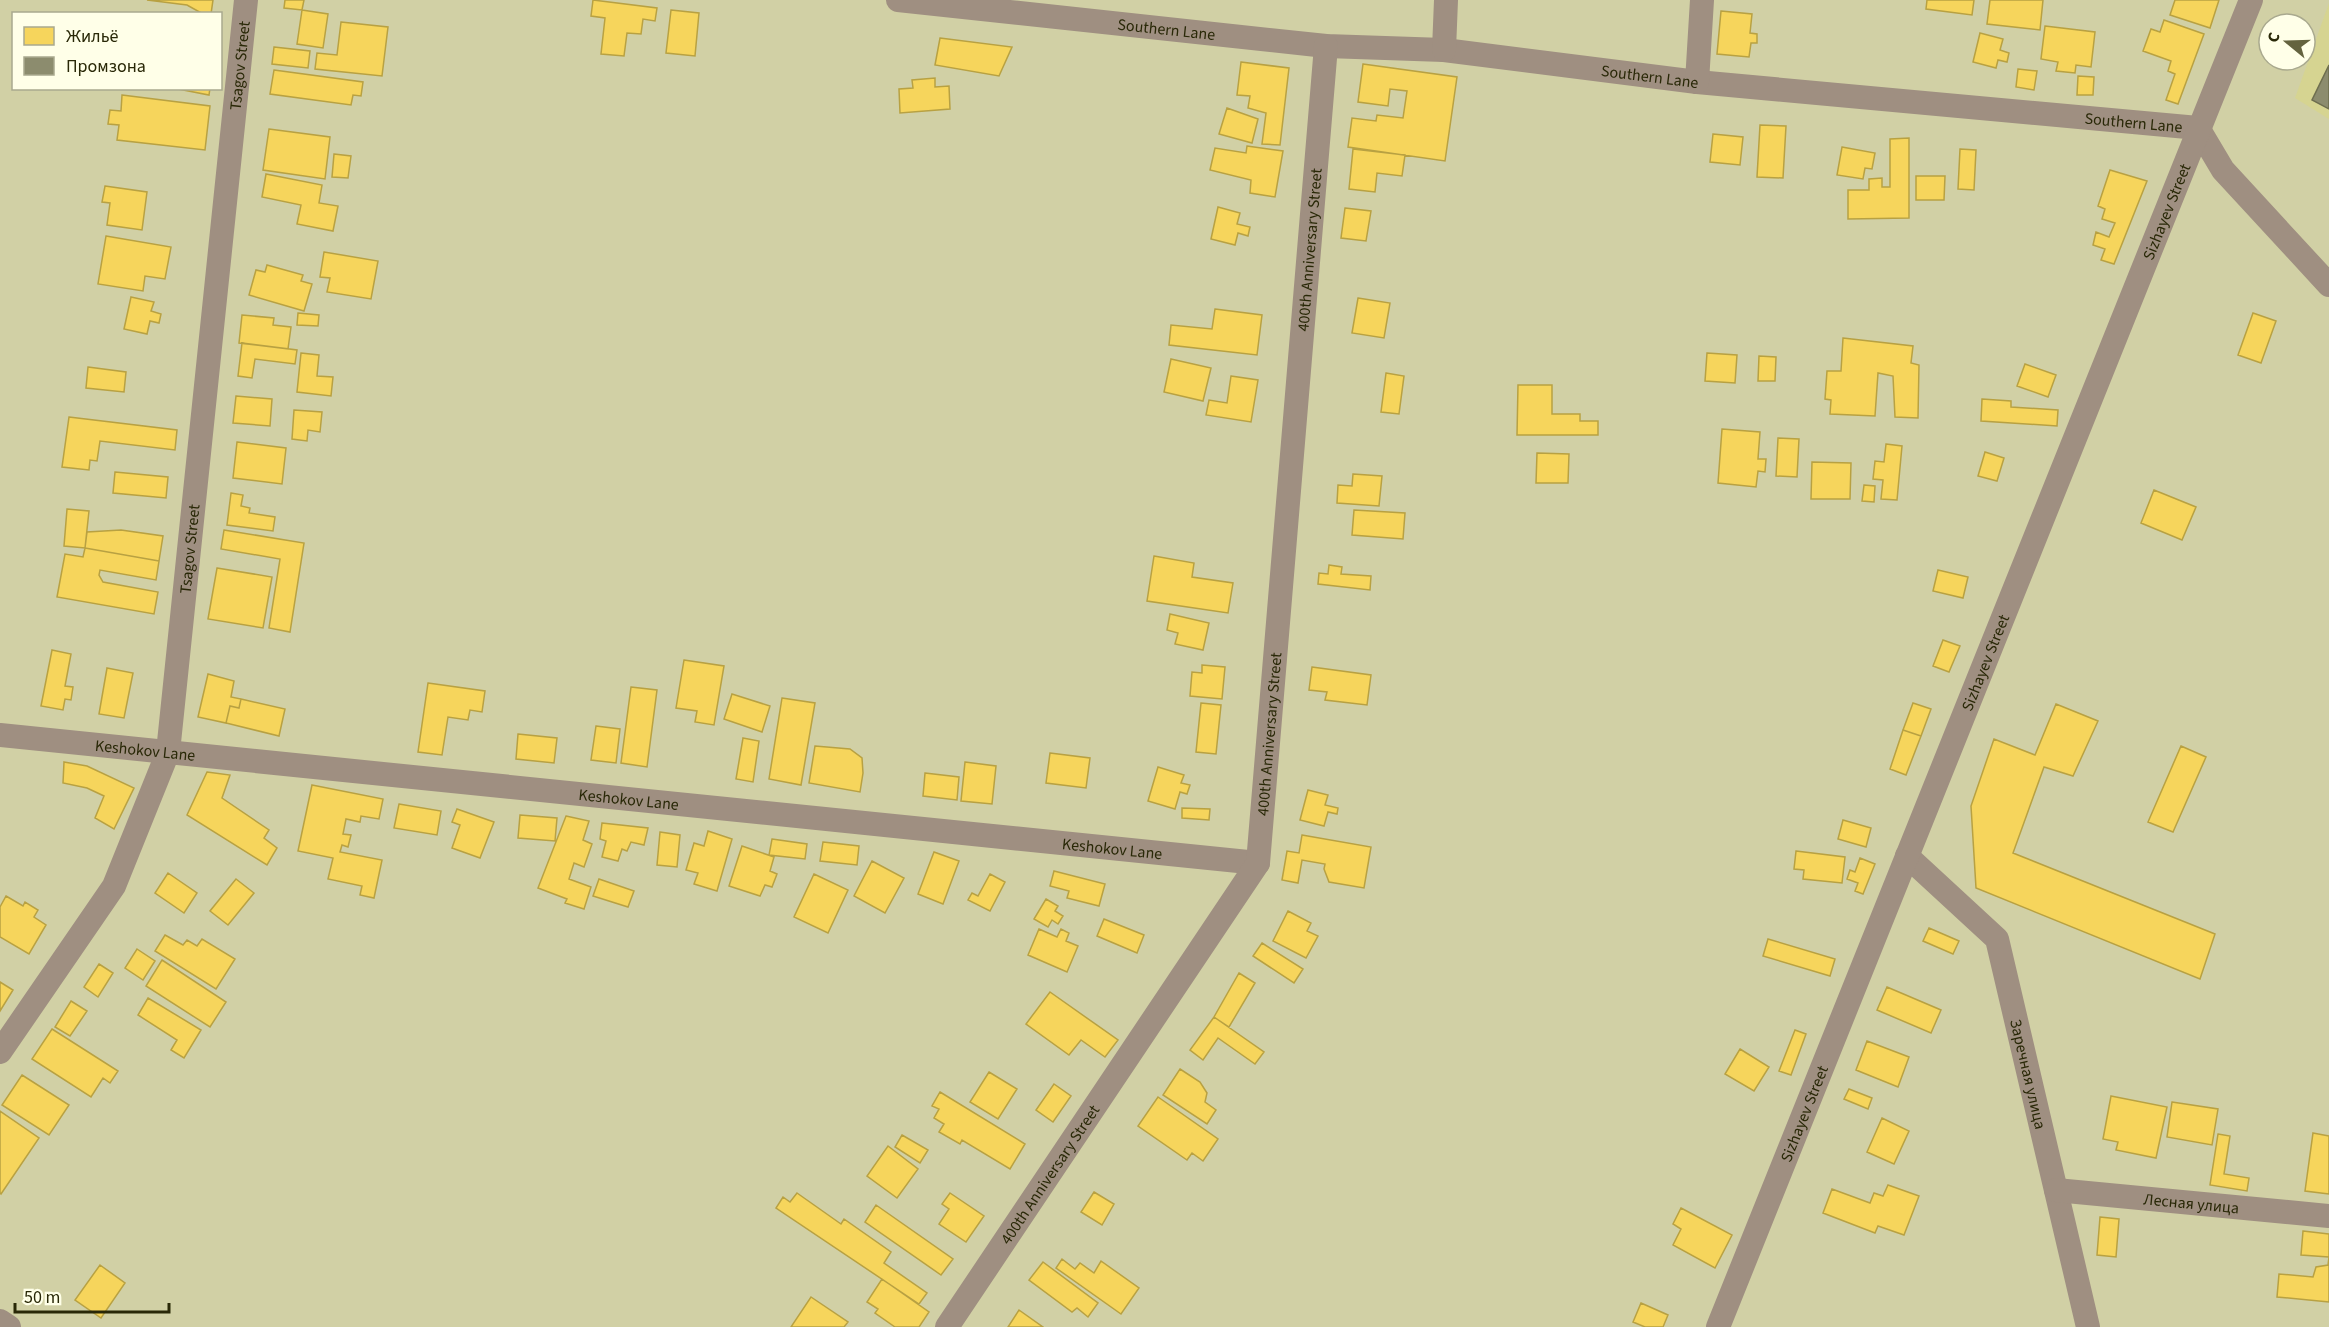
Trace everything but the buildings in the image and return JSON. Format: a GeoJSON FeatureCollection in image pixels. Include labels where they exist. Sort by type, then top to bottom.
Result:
{"type":"FeatureCollection","features":[{"type":"Feature","properties":{"kind":"street","name":"Tsagov Street"},"geometry":{"type":"LineString","coordinates":[[0,1052],[114,886],[168,752],[246,0]]}},
{"type":"Feature","properties":{"kind":"street","name":"Southern Lane"},"geometry":{"type":"LineString","coordinates":[[898,0],[1326,46],[1444,50],[1697,82],[2198,128],[2223,170],[2329,285]]}},
{"type":"Feature","properties":{"kind":"street"},"geometry":{"type":"LineString","coordinates":[[1444,50],[1446,0]]}},
{"type":"Feature","properties":{"kind":"street"},"geometry":{"type":"LineString","coordinates":[[1697,82],[1701,0]]}},
{"type":"Feature","properties":{"kind":"street","name":"Sizhayev Street"},"geometry":{"type":"LineString","coordinates":[[1719,1327],[2251,0]]}},
{"type":"Feature","properties":{"kind":"street","name":"400th Anniversary Street"},"geometry":{"type":"LineString","coordinates":[[947,1327],[1258,863],[1326,46]]}},
{"type":"Feature","properties":{"kind":"street","name":"Keshokov Lane"},"geometry":{"type":"LineString","coordinates":[[0,735],[1258,863]]}},
{"type":"Feature","properties":{"kind":"street","name":"Заречная улица"},"geometry":{"type":"LineString","coordinates":[[1907,856],[1996,939],[2088,1327]]}},
{"type":"Feature","properties":{"kind":"street","name":"Лесная улица"},"geometry":{"type":"LineString","coordinates":[[2056,1190],[2329,1216]]}},
{"type":"Feature","properties":{"kind":"street"},"geometry":{"type":"LineString","coordinates":[[0,1321],[9,1327]]}},
{"type":"Feature","properties":{"kind":"shaded area"},"geometry":{"type":"Polygon","coordinates":[[[2329,3],[2329,119],[2295,98],[2304,72],[2317,72],[2317,37],[2329,3]]]}}]}
